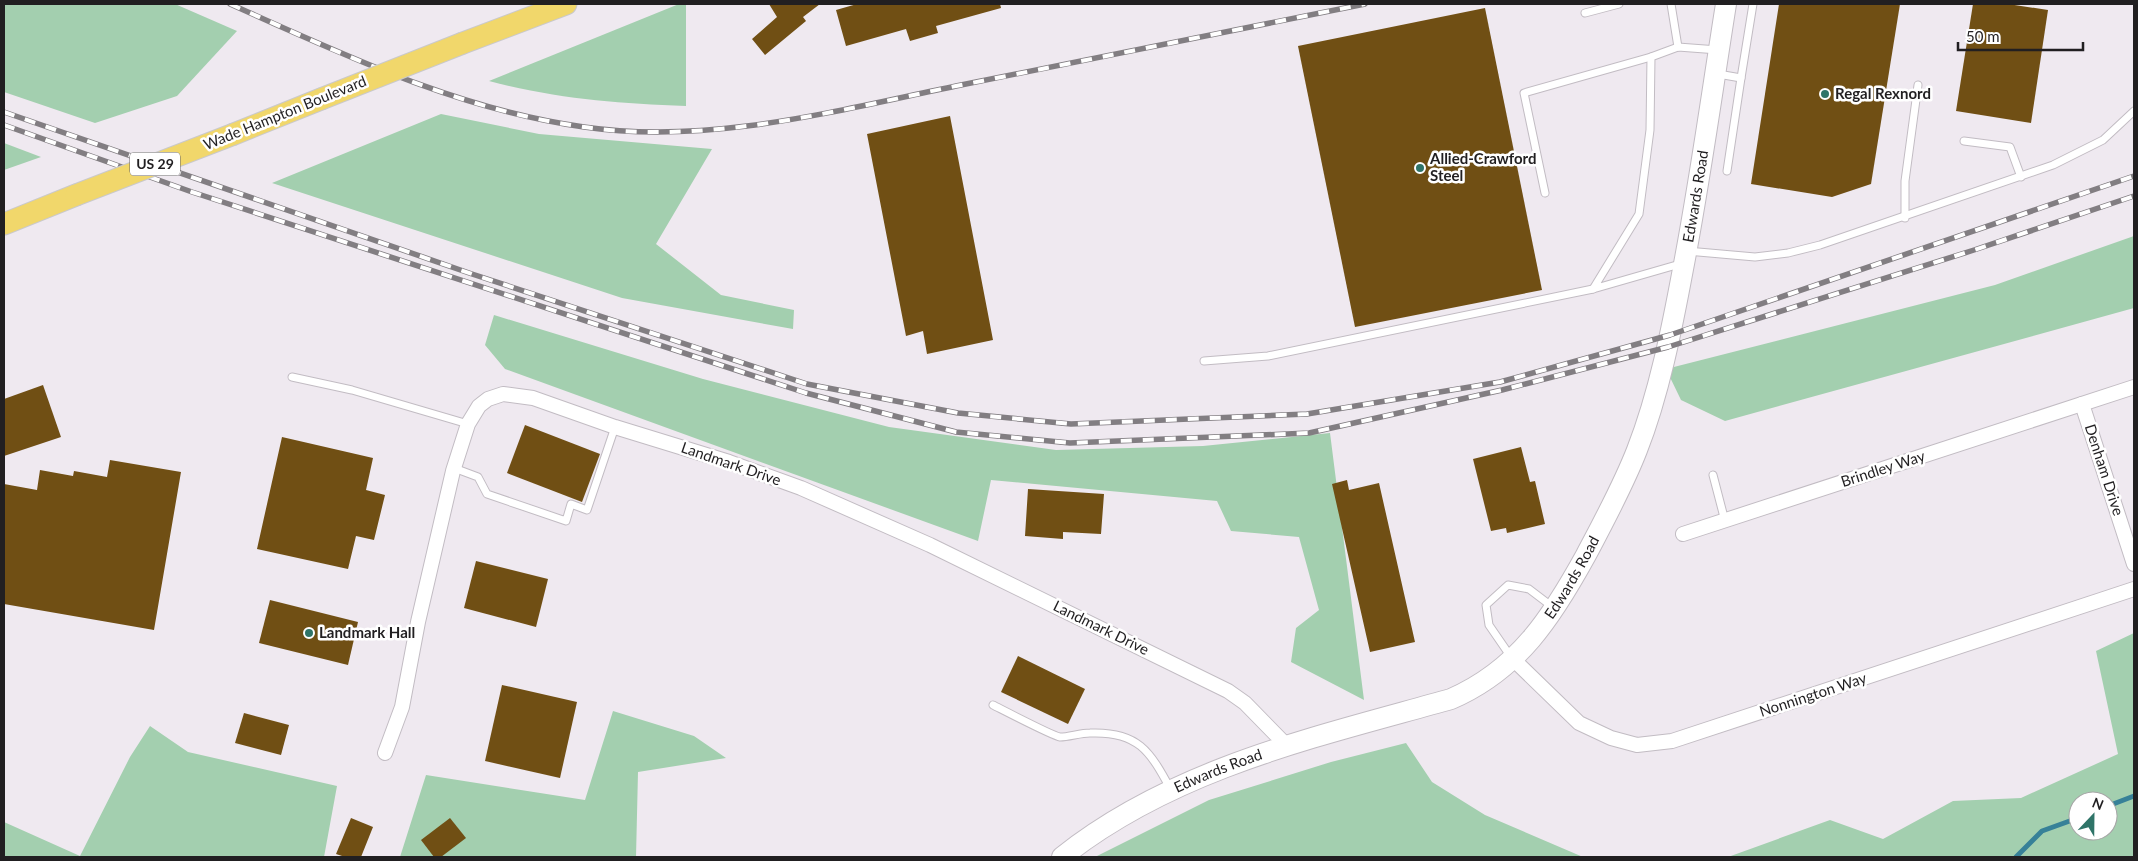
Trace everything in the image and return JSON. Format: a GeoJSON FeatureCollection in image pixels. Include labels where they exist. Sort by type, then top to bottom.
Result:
{"type":"FeatureCollection","features":[{"type":"Feature","properties":{"kind":"main road","name":"Wade Hampton Boulevard"},"geometry":{"type":"LineString","coordinates":[[4,224],[462,42],[566,4]]}},
{"type":"Feature","properties":{"kind":"main road","name":"Edwards Road"},"geometry":{"type":"LineString","coordinates":[[1062,857],[1112,821],[1171,791],[1225,768],[1286,746],[1451,699],[1482,684],[1513,659],[1542,627],[1555,608],[1601,526],[1637,448],[1670,335],[1685,257],[1726,4]]}},
{"type":"Feature","properties":{"kind":"street","name":"Brindley Way"},"geometry":{"type":"LineString","coordinates":[[1683,534],[2134,387]]}},
{"type":"Feature","properties":{"kind":"street","name":"Landmark Drive"},"geometry":{"type":"LineString","coordinates":[[385,753],[402,707],[418,622],[454,468],[468,424],[479,406],[488,399],[509,394],[533,398],[615,427],[729,462],[800,488],[930,545],[1228,691],[1245,703],[1286,746]]}},
{"type":"Feature","properties":{"kind":"street","name":"Denham Drive"},"geometry":{"type":"LineString","coordinates":[[2082,404],[2134,564]]}},
{"type":"Feature","properties":{"kind":"street","name":"Nonnington Way"},"geometry":{"type":"LineString","coordinates":[[1513,659],[1579,723],[1611,738],[1637,745],[1646,744],[1672,741],[2134,589]]}},
{"type":"Feature","properties":{"kind":"lane"},"geometry":{"type":"LineString","coordinates":[[1585,13],[1619,4]]}},
{"type":"Feature","properties":{"kind":"lane"},"geometry":{"type":"LineString","coordinates":[[1671,4],[1678,47]]}},
{"type":"Feature","properties":{"kind":"lane"},"geometry":{"type":"LineString","coordinates":[[1727,171],[1753,4]]}},
{"type":"Feature","properties":{"kind":"lane"},"geometry":{"type":"LineString","coordinates":[[1545,193],[1524,93],[1651,57],[1678,47],[1718,50]]}},
{"type":"Feature","properties":{"kind":"lane"},"geometry":{"type":"LineString","coordinates":[[1593,290],[1639,214],[1650,130],[1651,57]]}},
{"type":"Feature","properties":{"kind":"lane"},"geometry":{"type":"LineString","coordinates":[[1715,74],[1741,78]]}},
{"type":"Feature","properties":{"kind":"lane"},"geometry":{"type":"LineString","coordinates":[[1906,218],[1905,181],[1918,85]]}},
{"type":"Feature","properties":{"kind":"lane"},"geometry":{"type":"LineString","coordinates":[[1204,361],[1268,356],[1593,290],[1685,257],[1755,257],[1788,253],[1820,245],[1906,218],[2053,165],[2103,140],[2134,111]]}},
{"type":"Feature","properties":{"kind":"lane"},"geometry":{"type":"LineString","coordinates":[[1964,141],[2010,147],[2020,177]]}},
{"type":"Feature","properties":{"kind":"lane"},"geometry":{"type":"LineString","coordinates":[[292,377],[352,390],[468,424]]}},
{"type":"Feature","properties":{"kind":"lane"},"geometry":{"type":"LineString","coordinates":[[454,468],[478,477],[487,494],[566,521],[571,504],[587,510],[615,427]]}},
{"type":"Feature","properties":{"kind":"lane"},"geometry":{"type":"LineString","coordinates":[[1713,474],[1725,521]]}},
{"type":"Feature","properties":{"kind":"lane"},"geometry":{"type":"LineString","coordinates":[[1513,659],[1489,625],[1486,605],[1508,585],[1529,589],[1555,608]]}},
{"type":"Feature","properties":{"kind":"lane"},"geometry":{"type":"LineString","coordinates":[[993,705],[1059,737],[1092,732],[1122,734],[1136,742],[1157,764],[1171,791]]}},
{"type":"Feature","properties":{"kind":"green space"},"geometry":{"type":"Polygon","coordinates":[[[4,4],[175,4],[237,31],[177,96],[95,123],[4,92],[4,4]]]}},
{"type":"Feature","properties":{"kind":"green space"},"geometry":{"type":"Polygon","coordinates":[[[679,4],[686,4],[686,106],[563,96],[489,81],[679,4]]]}},
{"type":"Feature","properties":{"kind":"green space"},"geometry":{"type":"Polygon","coordinates":[[[441,114],[539,134],[712,149],[656,244],[721,295],[794,310],[793,329],[622,298],[272,183],[441,114]]]}},
{"type":"Feature","properties":{"kind":"green space"},"geometry":{"type":"Polygon","coordinates":[[[4,143],[41,157],[4,170],[4,143]]]}},
{"type":"Feature","properties":{"kind":"green space"},"geometry":{"type":"Polygon","coordinates":[[[2134,236],[2134,308],[1725,421],[1681,400],[1666,369],[1995,285],[2134,236]]]}},
{"type":"Feature","properties":{"kind":"green space"},"geometry":{"type":"Polygon","coordinates":[[[494,315],[703,379],[889,427],[1056,450],[1203,446],[1330,433],[1364,700],[1291,662],[1296,628],[1319,610],[1299,537],[1231,531],[1217,501],[991,480],[978,541],[505,369],[485,345],[494,315]]]}},
{"type":"Feature","properties":{"kind":"green space"},"geometry":{"type":"Polygon","coordinates":[[[2134,633],[2134,857],[1728,857],[1830,820],[1883,839],[1953,801],[2021,798],[2118,754],[2096,651],[2134,633]]]}},
{"type":"Feature","properties":{"kind":"green space"},"geometry":{"type":"Polygon","coordinates":[[[613,711],[694,736],[726,758],[638,772],[636,857],[400,857],[426,775],[585,800],[613,711]]]}},
{"type":"Feature","properties":{"kind":"green space"},"geometry":{"type":"Polygon","coordinates":[[[150,726],[188,752],[337,786],[324,857],[4,857],[4,822],[80,856],[130,757],[150,726]]]}},
{"type":"Feature","properties":{"kind":"green space"},"geometry":{"type":"Polygon","coordinates":[[[1406,743],[1432,782],[1485,815],[1583,857],[1095,857],[1209,800],[1331,762],[1406,743]]]}},
{"type":"Feature","properties":{"kind":"building"},"geometry":{"type":"Polygon","coordinates":[[[769,4],[820,4],[803,17],[806,21],[765,55],[752,39],[777,17],[769,4]]]}},
{"type":"Feature","properties":{"kind":"building"},"geometry":{"type":"Polygon","coordinates":[[[857,4],[1000,4],[1001,8],[936,26],[938,33],[910,41],[906,29],[846,46],[836,10],[857,4]]]}},
{"type":"Feature","properties":{"kind":"building","name":"Regal Rexnord"},"geometry":{"type":"Polygon","coordinates":[[[1779,4],[1900,4],[1871,184],[1832,197],[1751,184],[1779,4]]]}},
{"type":"Feature","properties":{"kind":"building"},"geometry":{"type":"Polygon","coordinates":[[[1973,4],[2008,4],[2048,10],[2031,123],[1956,111],[1973,4]]]}},
{"type":"Feature","properties":{"kind":"building","name":"Allied-Crawford Steel"},"geometry":{"type":"Polygon","coordinates":[[[1485,8],[1542,290],[1355,327],[1298,46],[1485,8]]]}},
{"type":"Feature","properties":{"kind":"building"},"geometry":{"type":"Polygon","coordinates":[[[950,116],[993,340],[927,354],[923,331],[906,336],[867,134],[950,116]]]}},
{"type":"Feature","properties":{"kind":"building"},"geometry":{"type":"Polygon","coordinates":[[[43,385],[61,437],[4,456],[4,399],[43,385]]]}},
{"type":"Feature","properties":{"kind":"building"},"geometry":{"type":"Polygon","coordinates":[[[525,425],[600,454],[582,502],[507,473],[525,425]]]}},
{"type":"Feature","properties":{"kind":"building"},"geometry":{"type":"Polygon","coordinates":[[[282,437],[373,458],[366,490],[385,495],[374,540],[356,536],[348,569],[257,549],[282,437]]]}},
{"type":"Feature","properties":{"kind":"building"},"geometry":{"type":"Polygon","coordinates":[[[1521,447],[1530,482],[1535,481],[1545,524],[1507,533],[1506,528],[1491,531],[1473,459],[1521,447]]]}},
{"type":"Feature","properties":{"kind":"building"},"geometry":{"type":"Polygon","coordinates":[[[110,460],[181,472],[154,630],[4,604],[4,484],[37,490],[40,470],[73,476],[74,471],[107,477],[110,460]]]}},
{"type":"Feature","properties":{"kind":"building"},"geometry":{"type":"Polygon","coordinates":[[[1347,480],[1349,490],[1379,483],[1415,642],[1370,652],[1332,484],[1347,480]]]}},
{"type":"Feature","properties":{"kind":"building"},"geometry":{"type":"Polygon","coordinates":[[[1028,489],[1104,494],[1101,534],[1063,532],[1063,539],[1025,536],[1028,489]]]}},
{"type":"Feature","properties":{"kind":"building"},"geometry":{"type":"Polygon","coordinates":[[[476,561],[548,579],[536,627],[464,608],[476,561]]]}},
{"type":"Feature","properties":{"kind":"building","name":"Landmark Hall"},"geometry":{"type":"Polygon","coordinates":[[[270,600],[358,622],[348,665],[259,643],[270,600]]]}},
{"type":"Feature","properties":{"kind":"building"},"geometry":{"type":"Polygon","coordinates":[[[1018,656],[1085,689],[1068,724],[1001,692],[1018,656]]]}},
{"type":"Feature","properties":{"kind":"building"},"geometry":{"type":"Polygon","coordinates":[[[502,685],[577,702],[560,778],[485,761],[502,685]]]}},
{"type":"Feature","properties":{"kind":"building"},"geometry":{"type":"Polygon","coordinates":[[[244,713],[289,725],[281,755],[235,743],[244,713]]]}},
{"type":"Feature","properties":{"kind":"building"},"geometry":{"type":"Polygon","coordinates":[[[351,818],[373,827],[361,857],[345,857],[336,854],[351,818]]]}},
{"type":"Feature","properties":{"kind":"building"},"geometry":{"type":"Polygon","coordinates":[[[450,818],[466,838],[441,857],[434,857],[421,840],[450,818]]]}},
{"type":"Feature","properties":{"kind":"waterway"},"geometry":{"type":"LineString","coordinates":[[2118,802],[2134,796]]}},
{"type":"Feature","properties":{"kind":"waterway"},"geometry":{"type":"LineString","coordinates":[[2016,857],[2042,831],[2068,822]]}},
{"type":"Feature","properties":{"kind":"railway"},"geometry":{"type":"LineString","coordinates":[[230,4],[360,61],[447,94],[492,108],[584,127],[678,132],[725,129],[818,115],[1365,4]]}},
{"type":"Feature","properties":{"kind":"railway"},"geometry":{"type":"LineString","coordinates":[[4,112],[472,274],[807,384],[958,413],[1071,424],[1307,414],[1500,382],[1670,335],[2134,176]]}},
{"type":"Feature","properties":{"kind":"railway"},"geometry":{"type":"LineString","coordinates":[[4,125],[192,192],[806,393],[956,432],[1070,443],[1309,433],[1502,390],[1668,347],[1974,250],[2134,196]]}},
{"type":"Feature","properties":{"kind":"place","name":"Regal Rexnord"},"geometry":{"type":"Point","coordinates":[1825,94]}},
{"type":"Feature","properties":{"kind":"place","name":"Allied-Crawford Steel"},"geometry":{"type":"Point","coordinates":[1420,168]}},
{"type":"Feature","properties":{"kind":"place","name":"Landmark Hall"},"geometry":{"type":"Point","coordinates":[309,633]}}]}
